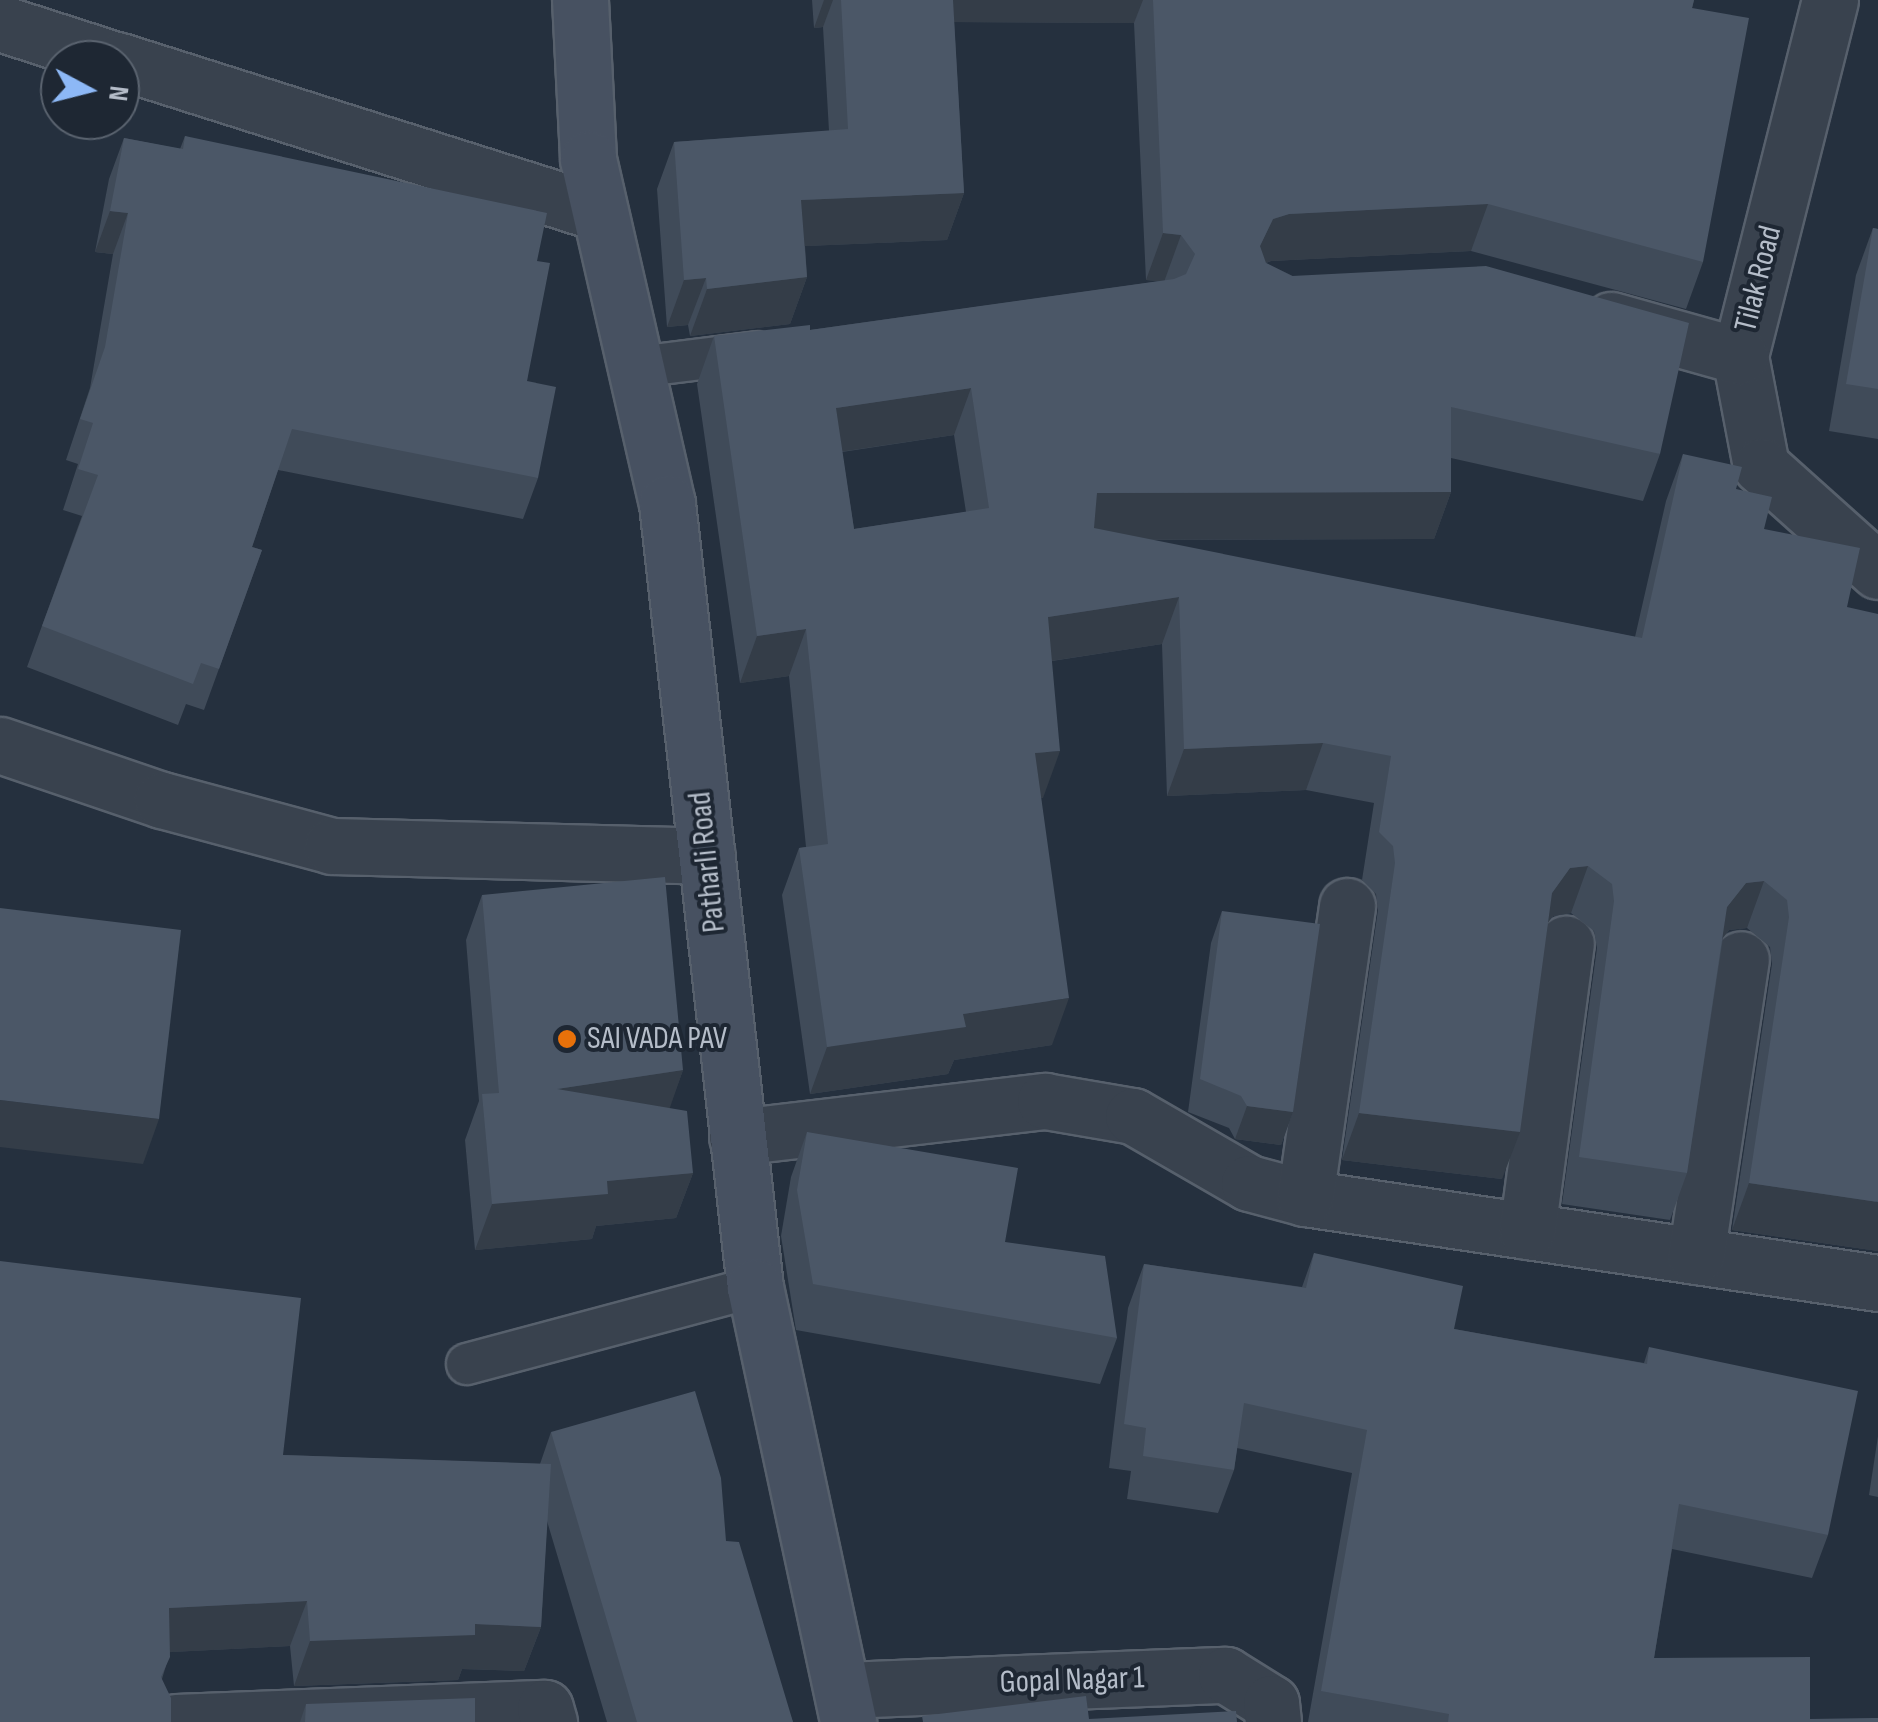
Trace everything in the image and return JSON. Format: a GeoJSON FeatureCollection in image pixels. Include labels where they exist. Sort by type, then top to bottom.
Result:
{"type":"FeatureCollection","features":[{"type":"Feature","properties":{"kind":"street","name":"Patharli Road"},"geometry":{"type":"LineString","coordinates":[[580,0],[588,159],[668,502],[754,1287],[847,1706]]}},
{"type":"Feature","properties":{"kind":"street","name":"Tilak Road"},"geometry":{"type":"LineString","coordinates":[[1830,0],[1740,356],[1761,466],[1878,571]]}},
{"type":"Feature","properties":{"kind":"street"},"geometry":{"type":"LineString","coordinates":[[0,24],[51,40]]}},
{"type":"Feature","properties":{"kind":"street"},"geometry":{"type":"LineString","coordinates":[[140,68],[600,214]]}},
{"type":"Feature","properties":{"kind":"street"},"geometry":{"type":"LineString","coordinates":[[1568,308],[1740,356]]}},
{"type":"Feature","properties":{"kind":"street"},"geometry":{"type":"LineString","coordinates":[[0,744],[162,800],[332,846],[707,856]]}},
{"type":"Feature","properties":{"kind":"street"},"geometry":{"type":"LineString","coordinates":[[1306,1198],[1346,906]]}},
{"type":"Feature","properties":{"kind":"street"},"geometry":{"type":"LineString","coordinates":[[1696,1256],[1741,959]]}},
{"type":"Feature","properties":{"kind":"street"},"geometry":{"type":"LineString","coordinates":[[1518,1230],[1554,960]]}},
{"type":"Feature","properties":{"kind":"street"},"geometry":{"type":"LineString","coordinates":[[738,1137],[1046,1101],[1133,1116],[1249,1183],[1306,1198],[1878,1283]]}},
{"type":"Feature","properties":{"kind":"street","name":"Gopal Nagar 1"},"geometry":{"type":"LineString","coordinates":[[847,1706],[1226,1674],[1271,1703],[1273,1722]]}},
{"type":"Feature","properties":{"kind":"street"},"geometry":{"type":"LineString","coordinates":[[176,1722],[544,1708],[548,1722]]}},
{"type":"Feature","properties":{"kind":"lane"},"geometry":{"type":"LineString","coordinates":[[636,367],[804,346]]}},
{"type":"Feature","properties":{"kind":"lane"},"geometry":{"type":"LineString","coordinates":[[466,1364],[754,1287]]}},
{"type":"Feature","properties":{"kind":"building"},"geometry":{"type":"Polygon","coordinates":[[[841,0],[953,0],[964,193],[801,200],[807,277],[707,289],[706,278],[684,280],[674,142],[848,129],[841,0]]]}},
{"type":"Feature","properties":{"kind":"building"},"geometry":{"type":"Polygon","coordinates":[[[1153,0],[1694,0],[1692,8],[1749,18],[1703,262],[1488,204],[1289,214],[1273,219],[1260,246],[1266,263],[1292,276],[1486,266],[1689,323],[1660,454],[1451,407],[1451,492],[1097,493],[1094,528],[1642,638],[1683,454],[1742,467],[1736,489],[1772,497],[1764,529],[1860,548],[1847,607],[1878,614],[1878,1202],[1749,1183],[1789,917],[1787,900],[1764,881],[1746,883],[1727,907],[1687,1173],[1579,1157],[1614,901],[1612,884],[1588,866],[1570,868],[1552,893],[1520,1132],[1359,1113],[1395,863],[1393,846],[1379,832],[1391,756],[1323,743],[1184,749],[1179,597],[1048,617],[1060,751],[1035,753],[1069,998],[963,1014],[966,1027],[827,1047],[799,848],[828,844],[806,629],[757,636],[714,336],[810,325],[810,330],[1174,279],[1186,274],[1195,254],[1181,235],[1163,233],[1153,0]],[[971,388],[836,408],[854,529],[989,508],[971,388]]]}},
{"type":"Feature","properties":{"kind":"building"},"geometry":{"type":"Polygon","coordinates":[[[185,136],[547,213],[537,261],[550,263],[527,381],[556,387],[538,478],[292,429],[252,547],[262,550],[219,669],[201,663],[193,684],[42,626],[98,475],[78,469],[93,423],[80,419],[105,347],[128,213],[110,211],[124,140],[183,149],[185,136]]]}},
{"type":"Feature","properties":{"kind":"building"},"geometry":{"type":"Polygon","coordinates":[[[1873,228],[1878,229],[1878,389],[1846,384],[1873,228]]]}},
{"type":"Feature","properties":{"kind":"building","name":"SAI VADA PAV"},"geometry":{"type":"Polygon","coordinates":[[[665,877],[683,1070],[557,1089],[687,1111],[693,1173],[607,1181],[608,1194],[492,1204],[482,1094],[499,1093],[482,895],[665,877]]]}},
{"type":"Feature","properties":{"kind":"building"},"geometry":{"type":"Polygon","coordinates":[[[0,908],[181,930],[159,1119],[0,1100],[0,908]]]}},
{"type":"Feature","properties":{"kind":"building"},"geometry":{"type":"Polygon","coordinates":[[[1222,911],[1320,924],[1293,1112],[1247,1106],[1241,1096],[1200,1079],[1222,911]]]}},
{"type":"Feature","properties":{"kind":"building"},"geometry":{"type":"Polygon","coordinates":[[[807,1132],[1018,1168],[1005,1242],[1105,1256],[1117,1338],[813,1284],[797,1190],[807,1132]]]}},
{"type":"Feature","properties":{"kind":"building"},"geometry":{"type":"Polygon","coordinates":[[[1314,1253],[1463,1286],[1454,1329],[1647,1364],[1649,1347],[1858,1391],[1828,1535],[1679,1504],[1654,1658],[1810,1657],[1810,1719],[1878,1718],[1878,1722],[1448,1722],[1449,1714],[1321,1691],[1367,1430],[1244,1403],[1234,1470],[1143,1456],[1146,1428],[1124,1424],[1144,1264],[1306,1288],[1314,1253]]]}},
{"type":"Feature","properties":{"kind":"building"},"geometry":{"type":"Polygon","coordinates":[[[0,1261],[301,1298],[283,1455],[551,1464],[541,1627],[475,1624],[475,1635],[310,1641],[307,1601],[169,1608],[170,1657],[161,1677],[171,1698],[171,1722],[0,1722],[0,1261]]]}},
{"type":"Feature","properties":{"kind":"building"},"geometry":{"type":"Polygon","coordinates":[[[695,1391],[721,1478],[726,1541],[739,1542],[793,1722],[637,1722],[551,1432],[695,1391]]]}},
{"type":"Feature","properties":{"kind":"building"},"geometry":{"type":"Polygon","coordinates":[[[1086,1696],[1089,1719],[1236,1711],[1237,1722],[923,1722],[922,1716],[1086,1696]]]}},
{"type":"Feature","properties":{"kind":"building"},"geometry":{"type":"Polygon","coordinates":[[[475,1698],[475,1722],[305,1722],[306,1704],[475,1698]]]}},
{"type":"Feature","properties":{"kind":"place","name":"SAI VADA PAV"},"geometry":{"type":"Point","coordinates":[567,1039]}}]}
